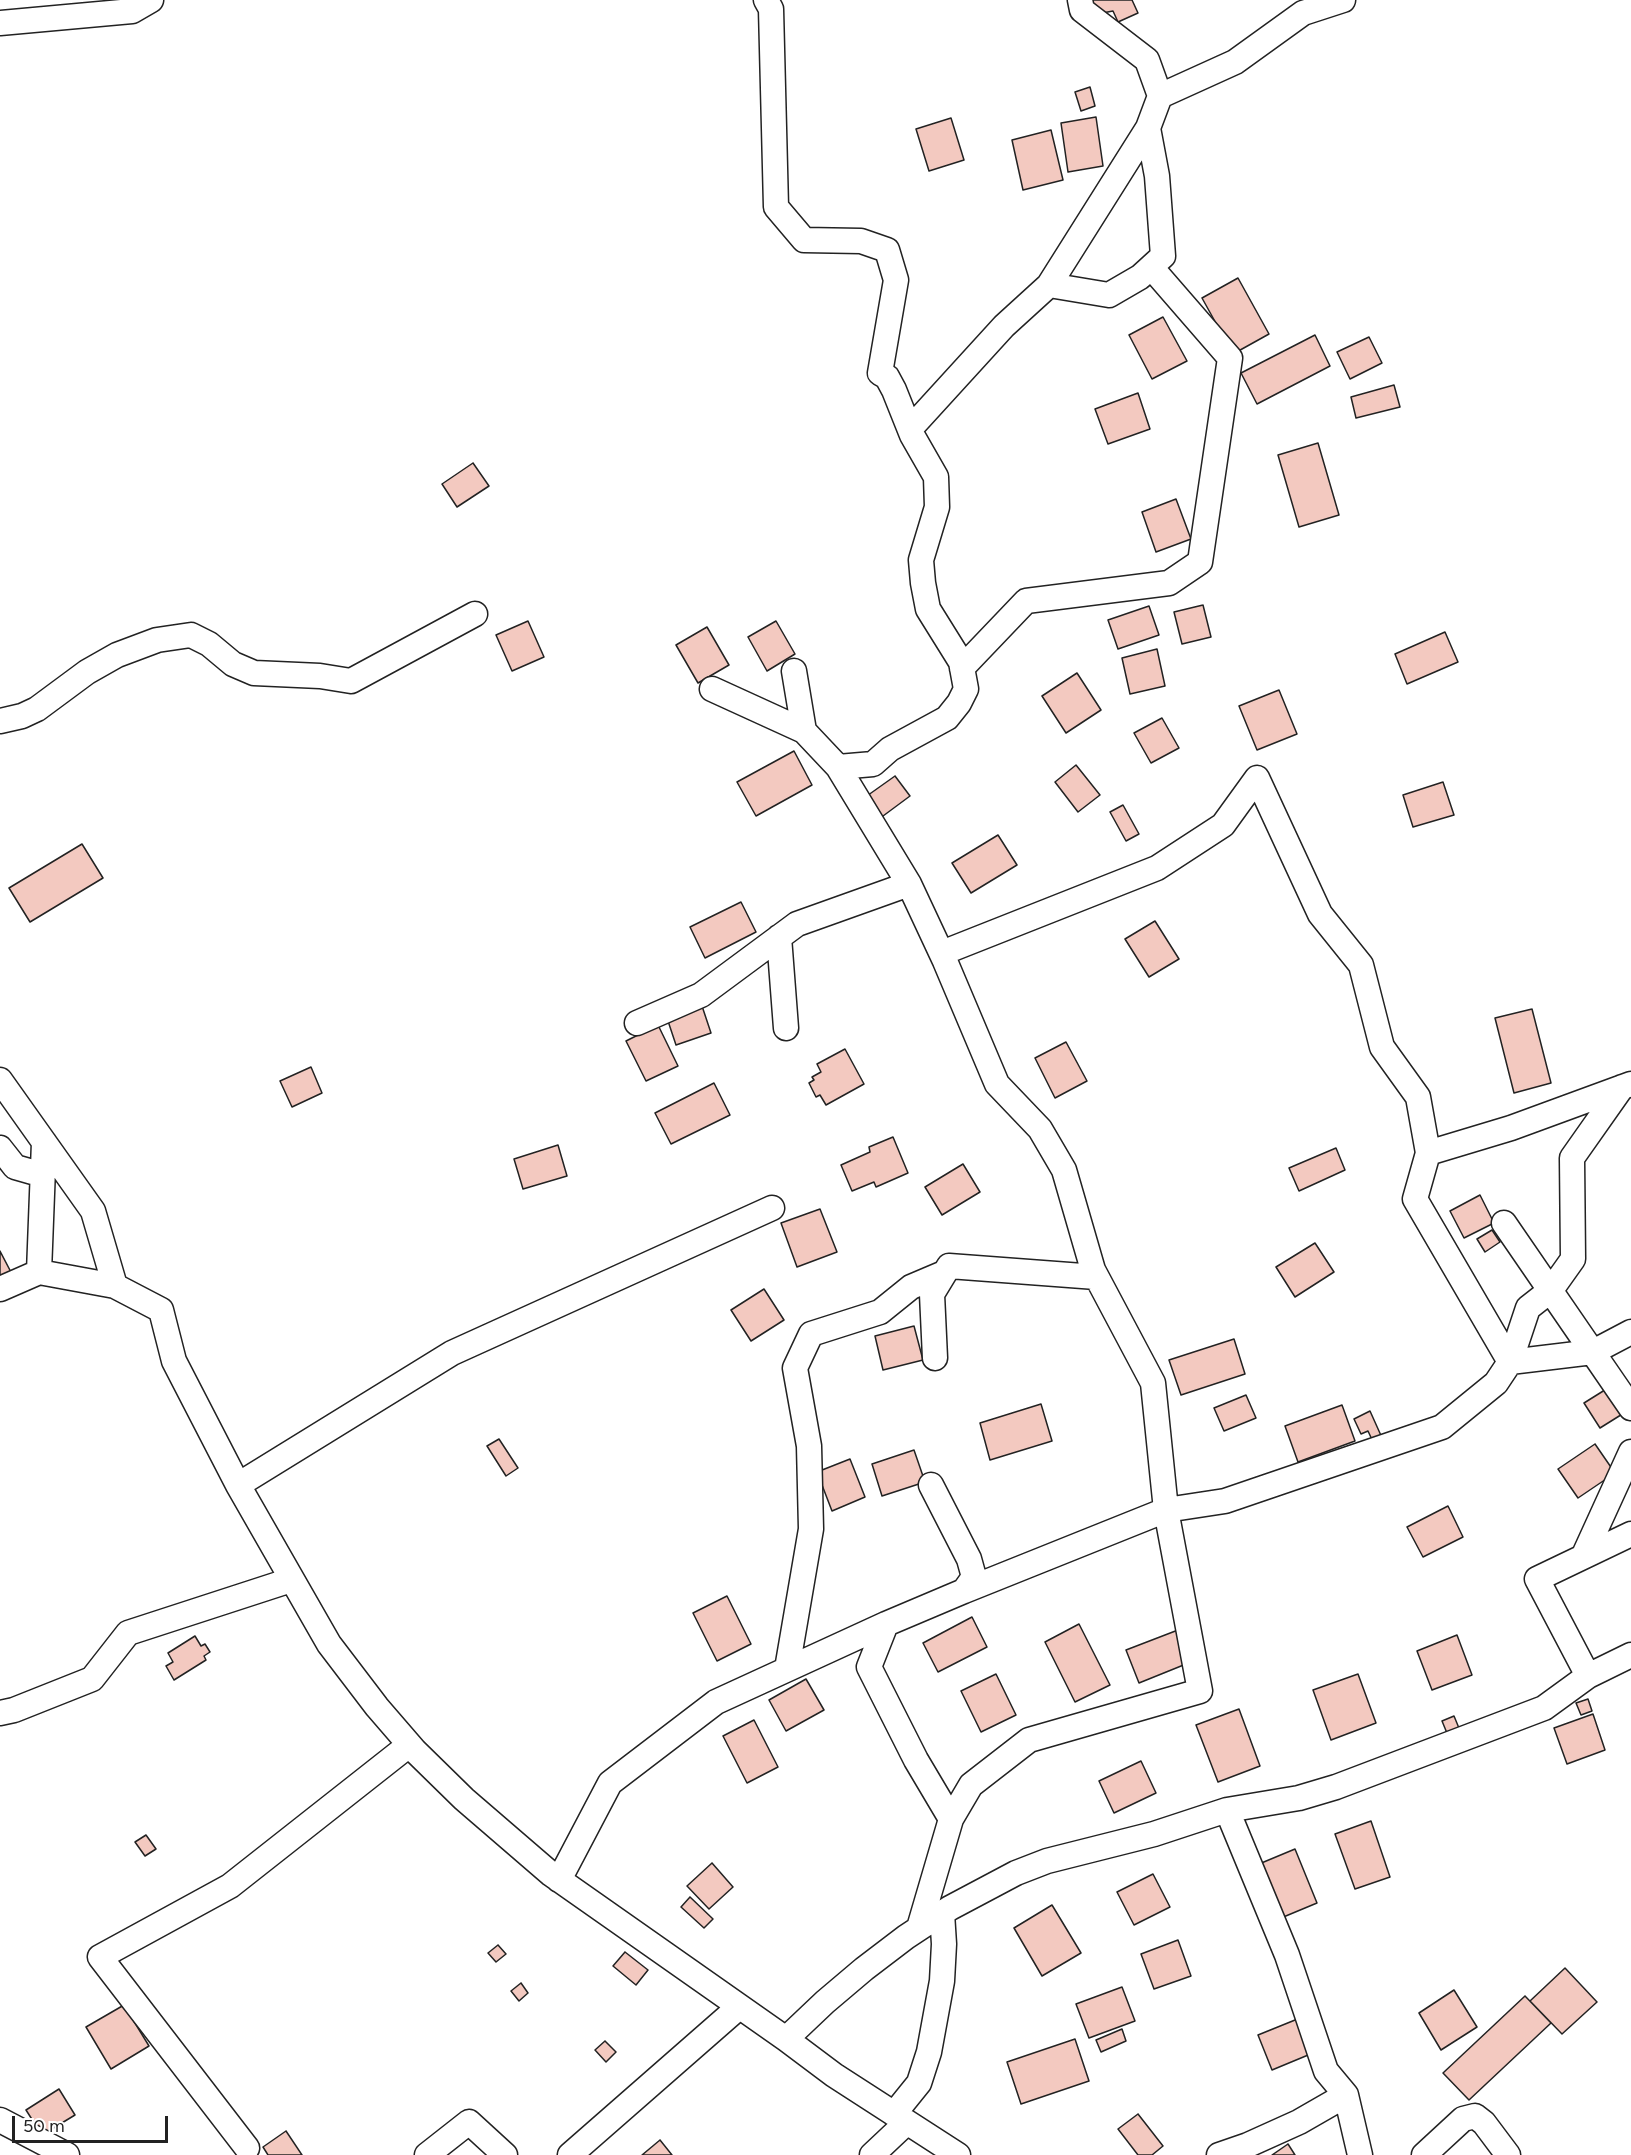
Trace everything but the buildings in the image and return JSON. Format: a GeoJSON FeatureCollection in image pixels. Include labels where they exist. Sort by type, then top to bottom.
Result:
{"type":"FeatureCollection","features":[{"type":"Feature","properties":{"kind":"street"},"geometry":{"type":"LineString","coordinates":[[0,23],[84,8],[132,11],[151,0]]}},
{"type":"Feature","properties":{"kind":"street"},"geometry":{"type":"LineString","coordinates":[[766,0],[771,9],[776,207],[804,240],[861,241],[887,250],[896,280],[880,373],[887,377],[910,429],[936,477],[937,507],[921,560],[928,609],[961,662],[966,688],[959,703],[947,718],[890,749],[873,764],[838,767]]}},
{"type":"Feature","properties":{"kind":"street"},"geometry":{"type":"LineString","coordinates":[[910,429],[1004,327],[1049,285],[1148,128],[1160,96],[1147,60],[1082,10],[1080,0]]}},
{"type":"Feature","properties":{"kind":"street"},"geometry":{"type":"LineString","coordinates":[[1160,96],[1235,62],[1303,13],[1343,0]]}},
{"type":"Feature","properties":{"kind":"street"},"geometry":{"type":"LineString","coordinates":[[1049,285],[1109,295],[1140,277],[1163,256],[1157,176],[1148,128]]}},
{"type":"Feature","properties":{"kind":"street"},"geometry":{"type":"LineString","coordinates":[[962,668],[1026,602],[1168,583],[1200,562],[1230,358],[1151,267]]}},
{"type":"Feature","properties":{"kind":"street"},"geometry":{"type":"LineString","coordinates":[[0,721],[29,713],[87,672],[117,656],[158,640],[191,635],[209,644],[233,664],[254,673],[320,676],[351,681],[475,614]]}},
{"type":"Feature","properties":{"kind":"street"},"geometry":{"type":"LineString","coordinates":[[794,671],[804,731]]}},
{"type":"Feature","properties":{"kind":"street"},"geometry":{"type":"LineString","coordinates":[[712,689],[804,731],[838,767],[909,884],[942,953],[997,1084],[1040,1129],[1064,1170],[1096,1277],[1153,1383],[1166,1510],[1200,1691],[1029,1740],[971,1785],[951,1819],[919,1928]]}},
{"type":"Feature","properties":{"kind":"street"},"geometry":{"type":"LineString","coordinates":[[942,953],[1157,868],[1223,825],[1257,778],[1320,914],[1361,965],[1382,1047],[1418,1097],[1428,1153],[1415,1199],[1510,1362]]}},
{"type":"Feature","properties":{"kind":"street"},"geometry":{"type":"LineString","coordinates":[[637,1023],[701,994],[797,924],[909,884]]}},
{"type":"Feature","properties":{"kind":"street"},"geometry":{"type":"LineString","coordinates":[[779,937],[786,1028]]}},
{"type":"Feature","properties":{"kind":"street"},"geometry":{"type":"LineString","coordinates":[[0,1080],[93,1211],[115,1286]]}},
{"type":"Feature","properties":{"kind":"street"},"geometry":{"type":"LineString","coordinates":[[1428,1153],[1511,1128],[1627,1085]]}},
{"type":"Feature","properties":{"kind":"street"},"geometry":{"type":"LineString","coordinates":[[559,1880],[610,1783],[716,1702],[922,1607],[1166,1510],[1226,1502],[1442,1427],[1496,1383],[1510,1362],[1528,1308],[1551,1290],[1573,1259],[1572,1158],[1627,1085]]}},
{"type":"Feature","properties":{"kind":"street"},"geometry":{"type":"LineString","coordinates":[[39,1272],[44,1142]]}},
{"type":"Feature","properties":{"kind":"street"},"geometry":{"type":"LineString","coordinates":[[0,1148],[15,1167],[43,1175]]}},
{"type":"Feature","properties":{"kind":"street"},"geometry":{"type":"LineString","coordinates":[[238,1485],[453,1353],[772,1208]]}},
{"type":"Feature","properties":{"kind":"street"},"geometry":{"type":"LineString","coordinates":[[1504,1223],[1631,1408]]}},
{"type":"Feature","properties":{"kind":"street"},"geometry":{"type":"LineString","coordinates":[[935,1358],[932,1294],[949,1266],[1096,1277]]}},
{"type":"Feature","properties":{"kind":"street"},"geometry":{"type":"LineString","coordinates":[[0,1289],[39,1272],[115,1286],[161,1310],[174,1361],[238,1485],[291,1580],[329,1644],[409,1745],[464,1799],[559,1880],[834,2075],[958,2155]]}},
{"type":"Feature","properties":{"kind":"street"},"geometry":{"type":"LineString","coordinates":[[787,1669],[811,1529],[809,1446],[795,1368],[811,1334],[880,1312],[911,1287],[945,1273]]}},
{"type":"Feature","properties":{"kind":"street"},"geometry":{"type":"LineString","coordinates":[[1510,1362],[1593,1352],[1631,1332]]}},
{"type":"Feature","properties":{"kind":"street"},"geometry":{"type":"LineString","coordinates":[[1584,1555],[1631,1452]]}},
{"type":"Feature","properties":{"kind":"street"},"geometry":{"type":"LineString","coordinates":[[931,1485],[969,1559],[974,1577],[964,1591]]}},
{"type":"Feature","properties":{"kind":"street"},"geometry":{"type":"LineString","coordinates":[[1588,1676],[1537,1579],[1631,1534]]}},
{"type":"Feature","properties":{"kind":"street"},"geometry":{"type":"LineString","coordinates":[[0,1713],[14,1710],[92,1679],[128,1633],[291,1580]]}},
{"type":"Feature","properties":{"kind":"street"},"geometry":{"type":"LineString","coordinates":[[886,1624],[869,1667],[916,1760],[951,1819]]}},
{"type":"Feature","properties":{"kind":"street"},"geometry":{"type":"LineString","coordinates":[[786,2039],[864,1969],[919,1928],[946,1910],[1016,1873],[1047,1861],[1154,1834],[1227,1810],[1299,1798],[1336,1787],[1520,1719],[1544,1708],[1588,1676],[1631,1655]]}},
{"type":"Feature","properties":{"kind":"street"},"geometry":{"type":"LineString","coordinates":[[247,2148],[100,1957],[230,1886],[409,1745]]}},
{"type":"Feature","properties":{"kind":"street"},"geometry":{"type":"LineString","coordinates":[[1227,1810],[1287,1955],[1326,2071],[1346,2095],[1360,2155]]}},
{"type":"Feature","properties":{"kind":"street"},"geometry":{"type":"LineString","coordinates":[[872,2155],[900,2119],[919,2083],[929,2052],[942,1981],[946,1910],[935,1872]]}},
{"type":"Feature","properties":{"kind":"street"},"geometry":{"type":"LineString","coordinates":[[570,2155],[740,2007]]}},
{"type":"Feature","properties":{"kind":"street"},"geometry":{"type":"LineString","coordinates":[[1219,2155],[1299,2122],[1346,2095]]}},
{"type":"Feature","properties":{"kind":"street"},"geometry":{"type":"LineString","coordinates":[[1424,2155],[1463,2119],[1475,2116],[1484,2123],[1508,2155]]}},
{"type":"Feature","properties":{"kind":"street"},"geometry":{"type":"LineString","coordinates":[[0,2120],[67,2155]]}},
{"type":"Feature","properties":{"kind":"street"},"geometry":{"type":"LineString","coordinates":[[427,2155],[469,2122],[505,2155]]}}]}
